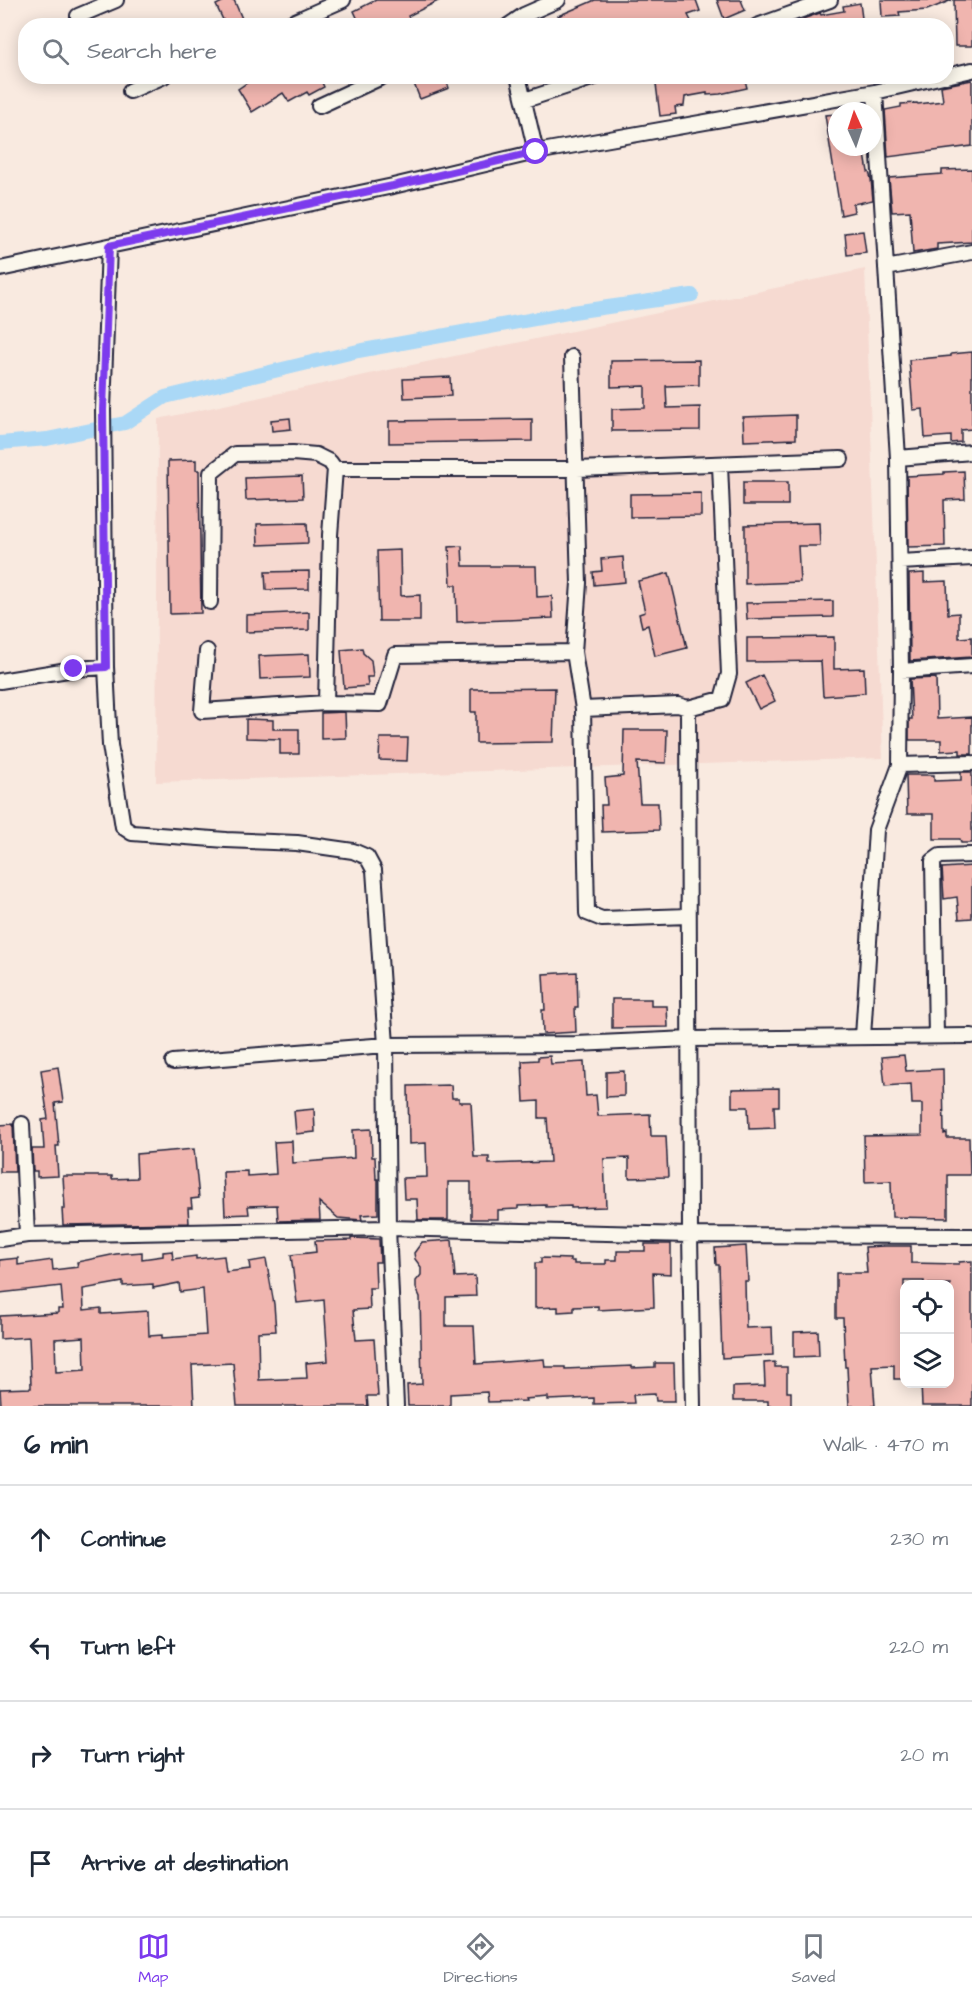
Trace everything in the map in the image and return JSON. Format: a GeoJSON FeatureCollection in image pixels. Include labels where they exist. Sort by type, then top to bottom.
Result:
{"type":"FeatureCollection","features":[{"type":"Feature","properties":{"kind":"street"},"geometry":{"type":"LineString","coordinates":[[78,16],[116,0]]}},
{"type":"Feature","properties":{"kind":"street"},"geometry":{"type":"LineString","coordinates":[[302,18],[344,0]]}},
{"type":"Feature","properties":{"kind":"street"},"geometry":{"type":"LineString","coordinates":[[520,18],[558,0]]}},
{"type":"Feature","properties":{"kind":"street"},"geometry":{"type":"LineString","coordinates":[[779,18],[830,0]]}},
{"type":"Feature","properties":{"kind":"street"},"geometry":{"type":"LineString","coordinates":[[954,74],[972,70]]}},
{"type":"Feature","properties":{"kind":"street"},"geometry":{"type":"LineString","coordinates":[[130,91],[146,84]]}},
{"type":"Feature","properties":{"kind":"street"},"geometry":{"type":"LineString","coordinates":[[319,106],[367,84]]}},
{"type":"Feature","properties":{"kind":"street"},"geometry":{"type":"LineString","coordinates":[[520,84],[536,152]]}},
{"type":"Feature","properties":{"kind":"street"},"geometry":{"type":"LineString","coordinates":[[525,100],[574,84]]}},
{"type":"Feature","properties":{"kind":"street"},"geometry":{"type":"LineString","coordinates":[[0,269],[393,186],[536,152],[910,84]]}},
{"type":"Feature","properties":{"kind":"street"},"geometry":{"type":"LineString","coordinates":[[863,1037],[876,830],[900,765],[902,671],[898,459],[875,92]]}},
{"type":"Feature","properties":{"kind":"street"},"geometry":{"type":"LineString","coordinates":[[109,246],[103,410],[106,667],[110,745],[123,827],[132,833],[297,843],[353,851],[367,857],[374,870],[386,1045],[388,1228],[396,1406]]}},
{"type":"Feature","properties":{"kind":"street"},"geometry":{"type":"LineString","coordinates":[[886,268],[972,252]]}},
{"type":"Feature","properties":{"kind":"street"},"geometry":{"type":"LineString","coordinates":[[572,357],[579,583],[574,652],[583,709],[587,913],[602,919],[688,916]]}},
{"type":"Feature","properties":{"kind":"street"},"geometry":{"type":"LineString","coordinates":[[898,459],[972,452]]}},
{"type":"Feature","properties":{"kind":"street"},"geometry":{"type":"LineString","coordinates":[[210,602],[211,473],[235,454],[293,453],[316,455],[330,462],[335,469],[330,535],[326,704]]}},
{"type":"Feature","properties":{"kind":"street"},"geometry":{"type":"LineString","coordinates":[[335,469],[577,469],[841,459]]}},
{"type":"Feature","properties":{"kind":"street"},"geometry":{"type":"LineString","coordinates":[[583,709],[678,705],[688,708],[722,699],[729,674],[720,465]]}},
{"type":"Feature","properties":{"kind":"street"},"geometry":{"type":"LineString","coordinates":[[900,562],[972,558]]}},
{"type":"Feature","properties":{"kind":"street"},"geometry":{"type":"LineString","coordinates":[[207,651],[202,711],[326,704],[380,704],[395,655],[574,652]]}},
{"type":"Feature","properties":{"kind":"street"},"geometry":{"type":"LineString","coordinates":[[902,671],[972,666]]}},
{"type":"Feature","properties":{"kind":"street"},"geometry":{"type":"LineString","coordinates":[[0,681],[74,669],[106,667]]}},
{"type":"Feature","properties":{"kind":"street"},"geometry":{"type":"LineString","coordinates":[[688,708],[688,1039],[693,1406]]}},
{"type":"Feature","properties":{"kind":"street"},"geometry":{"type":"LineString","coordinates":[[900,765],[972,763]]}},
{"type":"Feature","properties":{"kind":"street"},"geometry":{"type":"LineString","coordinates":[[936,1036],[933,861],[940,856],[972,855]]}},
{"type":"Feature","properties":{"kind":"street"},"geometry":{"type":"LineString","coordinates":[[173,1062],[386,1045],[576,1044],[688,1039],[972,1036]]}},
{"type":"Feature","properties":{"kind":"street"},"geometry":{"type":"LineString","coordinates":[[22,1124],[27,1236]]}},
{"type":"Feature","properties":{"kind":"street"},"geometry":{"type":"LineString","coordinates":[[0,1239],[27,1236],[388,1228],[690,1235],[972,1236]]}},
{"type":"Feature","properties":{"kind":"shaded area"},"geometry":{"type":"Polygon","coordinates":[[[865,269],[883,758],[156,782],[158,419],[865,269]]]}},
{"type":"Feature","properties":{"kind":"building"},"geometry":{"type":"Polygon","coordinates":[[[226,0],[234,0],[242,18],[222,18],[216,5],[226,0]]]}},
{"type":"Feature","properties":{"kind":"building"},"geometry":{"type":"Polygon","coordinates":[[[376,0],[440,0],[408,16],[409,18],[357,18],[354,11],[376,0]]]}},
{"type":"Feature","properties":{"kind":"building"},"geometry":{"type":"Polygon","coordinates":[[[595,0],[696,0],[700,11],[688,15],[690,18],[559,18],[558,16],[595,0]]]}},
{"type":"Feature","properties":{"kind":"building"},"geometry":{"type":"Polygon","coordinates":[[[717,0],[741,0],[745,10],[724,18],[717,0]]]}},
{"type":"Feature","properties":{"kind":"building"},"geometry":{"type":"Polygon","coordinates":[[[881,0],[952,0],[927,10],[899,12],[900,16],[882,17],[881,0]]]}},
{"type":"Feature","properties":{"kind":"building"},"geometry":{"type":"Polygon","coordinates":[[[954,0],[972,0],[972,46],[955,46],[954,0]]]}},
{"type":"Feature","properties":{"kind":"building"},"geometry":{"type":"Polygon","coordinates":[[[860,3],[862,18],[806,18],[820,13],[821,15],[844,11],[843,6],[860,3]]]}},
{"type":"Feature","properties":{"kind":"building"},"geometry":{"type":"Polygon","coordinates":[[[972,80],[972,146],[888,157],[885,110],[901,107],[901,104],[943,101],[941,86],[972,80]]]}},
{"type":"Feature","properties":{"kind":"building"},"geometry":{"type":"Polygon","coordinates":[[[245,84],[323,84],[324,87],[309,95],[307,92],[289,102],[283,93],[252,112],[238,89],[245,84]]]}},
{"type":"Feature","properties":{"kind":"building"},"geometry":{"type":"Polygon","coordinates":[[[414,84],[448,84],[449,88],[420,99],[414,84]]]}},
{"type":"Feature","properties":{"kind":"building"},"geometry":{"type":"Polygon","coordinates":[[[656,84],[746,84],[747,88],[720,94],[707,95],[707,93],[685,97],[684,106],[675,107],[676,114],[660,116],[656,84]]]}},
{"type":"Feature","properties":{"kind":"building"},"geometry":{"type":"Polygon","coordinates":[[[825,115],[828,115],[828,134],[825,115]]]}},
{"type":"Feature","properties":{"kind":"building"},"geometry":{"type":"Polygon","coordinates":[[[832,156],[865,156],[873,200],[853,204],[854,212],[841,215],[832,156]]]}},
{"type":"Feature","properties":{"kind":"building"},"geometry":{"type":"Polygon","coordinates":[[[972,169],[972,242],[937,244],[937,249],[913,253],[910,211],[892,212],[889,178],[942,174],[942,170],[972,169]]]}},
{"type":"Feature","properties":{"kind":"building"},"geometry":{"type":"Polygon","coordinates":[[[863,231],[866,253],[847,255],[845,233],[863,231]]]}},
{"type":"Feature","properties":{"kind":"building"},"geometry":{"type":"Polygon","coordinates":[[[972,352],[972,429],[961,430],[961,442],[951,443],[951,436],[925,438],[923,409],[913,410],[909,360],[972,352]]]}},
{"type":"Feature","properties":{"kind":"building"},"geometry":{"type":"Polygon","coordinates":[[[699,360],[699,385],[666,386],[667,408],[700,407],[700,430],[612,431],[612,409],[645,408],[645,386],[611,387],[611,361],[699,360]]]}},
{"type":"Feature","properties":{"kind":"building"},"geometry":{"type":"Polygon","coordinates":[[[450,377],[451,396],[404,398],[403,379],[450,377]]]}},
{"type":"Feature","properties":{"kind":"building"},"geometry":{"type":"Polygon","coordinates":[[[796,415],[796,439],[744,441],[743,417],[796,415]]]}},
{"type":"Feature","properties":{"kind":"building"},"geometry":{"type":"Polygon","coordinates":[[[290,418],[291,429],[272,431],[271,420],[290,418]]]}},
{"type":"Feature","properties":{"kind":"building"},"geometry":{"type":"Polygon","coordinates":[[[532,419],[532,441],[389,443],[389,421],[532,419]]]}},
{"type":"Feature","properties":{"kind":"building"},"geometry":{"type":"Polygon","coordinates":[[[196,460],[196,470],[199,470],[201,613],[170,614],[168,461],[196,460]]]}},
{"type":"Feature","properties":{"kind":"building"},"geometry":{"type":"Polygon","coordinates":[[[964,471],[965,499],[944,500],[945,546],[908,547],[907,476],[964,471]]]}},
{"type":"Feature","properties":{"kind":"building"},"geometry":{"type":"Polygon","coordinates":[[[302,476],[303,498],[246,500],[245,478],[302,476]]]}},
{"type":"Feature","properties":{"kind":"building"},"geometry":{"type":"Polygon","coordinates":[[[743,482],[788,482],[788,505],[743,505],[743,482]]]}},
{"type":"Feature","properties":{"kind":"building"},"geometry":{"type":"Polygon","coordinates":[[[701,493],[701,516],[630,517],[630,494],[701,493]]]}},
{"type":"Feature","properties":{"kind":"building"},"geometry":{"type":"Polygon","coordinates":[[[307,523],[308,543],[258,545],[257,524],[307,523]]]}},
{"type":"Feature","properties":{"kind":"building"},"geometry":{"type":"Polygon","coordinates":[[[819,523],[820,546],[798,546],[800,582],[745,584],[745,525],[819,523]]]}},
{"type":"Feature","properties":{"kind":"building"},"geometry":{"type":"Polygon","coordinates":[[[462,546],[463,566],[536,566],[537,597],[552,596],[553,618],[457,622],[456,585],[451,585],[449,547],[462,546]]]}},
{"type":"Feature","properties":{"kind":"building"},"geometry":{"type":"Polygon","coordinates":[[[400,550],[401,596],[420,595],[420,621],[379,621],[377,551],[400,550]]]}},
{"type":"Feature","properties":{"kind":"building"},"geometry":{"type":"Polygon","coordinates":[[[623,557],[625,582],[594,585],[593,572],[602,571],[601,559],[623,557]]]}},
{"type":"Feature","properties":{"kind":"building"},"geometry":{"type":"Polygon","coordinates":[[[309,571],[309,589],[266,590],[265,572],[309,571]]]}},
{"type":"Feature","properties":{"kind":"building"},"geometry":{"type":"Polygon","coordinates":[[[669,573],[687,648],[655,656],[648,625],[642,627],[639,614],[645,612],[638,581],[669,573]]]}},
{"type":"Feature","properties":{"kind":"building"},"geometry":{"type":"Polygon","coordinates":[[[924,573],[924,582],[947,581],[948,614],[959,613],[959,638],[972,637],[972,657],[910,661],[909,574],[924,573]]]}},
{"type":"Feature","properties":{"kind":"building"},"geometry":{"type":"Polygon","coordinates":[[[833,601],[833,617],[747,619],[746,603],[833,601]]]}},
{"type":"Feature","properties":{"kind":"building"},"geometry":{"type":"Polygon","coordinates":[[[309,612],[309,630],[246,632],[246,615],[309,612]]]}},
{"type":"Feature","properties":{"kind":"building"},"geometry":{"type":"Polygon","coordinates":[[[834,637],[834,669],[864,668],[865,693],[823,696],[821,661],[747,662],[747,638],[834,637]]]}},
{"type":"Feature","properties":{"kind":"building"},"geometry":{"type":"Polygon","coordinates":[[[362,648],[363,653],[371,660],[373,677],[367,677],[368,686],[344,688],[341,650],[362,648]]]}},
{"type":"Feature","properties":{"kind":"building"},"geometry":{"type":"Polygon","coordinates":[[[309,654],[310,677],[260,679],[259,656],[309,654]]]}},
{"type":"Feature","properties":{"kind":"building"},"geometry":{"type":"Polygon","coordinates":[[[762,675],[775,701],[759,709],[746,683],[762,675]]]}},
{"type":"Feature","properties":{"kind":"building"},"geometry":{"type":"Polygon","coordinates":[[[936,678],[937,719],[972,717],[972,754],[960,754],[960,750],[941,751],[941,740],[909,740],[909,719],[912,719],[910,679],[936,678]]]}},
{"type":"Feature","properties":{"kind":"building"},"geometry":{"type":"Polygon","coordinates":[[[555,688],[553,742],[476,743],[476,712],[471,712],[471,689],[555,688]]]}},
{"type":"Feature","properties":{"kind":"building"},"geometry":{"type":"Polygon","coordinates":[[[345,712],[346,738],[321,739],[321,713],[345,712]]]}},
{"type":"Feature","properties":{"kind":"building"},"geometry":{"type":"Polygon","coordinates":[[[246,719],[273,720],[273,729],[299,729],[299,754],[280,754],[280,739],[246,738],[246,719]]]}},
{"type":"Feature","properties":{"kind":"building"},"geometry":{"type":"Polygon","coordinates":[[[624,730],[667,730],[666,763],[637,762],[640,803],[658,803],[659,830],[602,832],[601,805],[607,805],[605,778],[623,776],[624,730]]]}},
{"type":"Feature","properties":{"kind":"building"},"geometry":{"type":"Polygon","coordinates":[[[380,738],[408,738],[407,761],[379,760],[380,738]]]}},
{"type":"Feature","properties":{"kind":"building"},"geometry":{"type":"Polygon","coordinates":[[[961,772],[972,772],[972,843],[961,843],[960,839],[934,839],[934,814],[907,814],[906,775],[934,775],[934,781],[961,780],[961,772]]]}},
{"type":"Feature","properties":{"kind":"building"},"geometry":{"type":"Polygon","coordinates":[[[972,866],[972,918],[959,919],[957,897],[944,899],[942,868],[972,866]]]}},
{"type":"Feature","properties":{"kind":"building"},"geometry":{"type":"Polygon","coordinates":[[[577,972],[576,1032],[543,1034],[542,1010],[545,1010],[543,974],[577,972]]]}},
{"type":"Feature","properties":{"kind":"building"},"geometry":{"type":"Polygon","coordinates":[[[612,999],[651,999],[651,1006],[667,1006],[668,1027],[612,1028],[612,999]]]}},
{"type":"Feature","properties":{"kind":"building"},"geometry":{"type":"Polygon","coordinates":[[[904,1055],[906,1071],[943,1069],[944,1134],[947,1133],[947,1138],[969,1138],[970,1175],[948,1175],[948,1218],[892,1217],[891,1181],[865,1182],[864,1136],[922,1135],[922,1104],[912,1104],[911,1084],[885,1086],[882,1057],[904,1055]]]}},
{"type":"Feature","properties":{"kind":"building"},"geometry":{"type":"Polygon","coordinates":[[[550,1056],[551,1064],[584,1062],[586,1096],[596,1095],[598,1116],[650,1114],[651,1136],[666,1136],[668,1177],[629,1178],[629,1158],[604,1159],[606,1207],[518,1206],[518,1209],[498,1210],[498,1219],[471,1219],[471,1182],[448,1182],[448,1220],[418,1220],[417,1199],[404,1199],[403,1178],[427,1177],[426,1143],[409,1144],[408,1086],[451,1085],[452,1098],[459,1098],[459,1102],[471,1102],[474,1157],[489,1157],[489,1164],[550,1162],[547,1118],[539,1118],[539,1101],[524,1102],[522,1061],[538,1060],[538,1057],[550,1056]]]}},
{"type":"Feature","properties":{"kind":"building"},"geometry":{"type":"Polygon","coordinates":[[[58,1067],[63,1102],[55,1103],[59,1146],[56,1146],[58,1176],[37,1177],[37,1171],[33,1171],[32,1149],[44,1149],[42,1120],[48,1119],[41,1070],[58,1067]]]}},
{"type":"Feature","properties":{"kind":"building"},"geometry":{"type":"Polygon","coordinates":[[[624,1071],[624,1096],[606,1097],[606,1072],[624,1071]]]}},
{"type":"Feature","properties":{"kind":"building"},"geometry":{"type":"Polygon","coordinates":[[[779,1088],[779,1106],[774,1106],[775,1128],[749,1129],[748,1107],[732,1107],[732,1089],[779,1088]]]}},
{"type":"Feature","properties":{"kind":"building"},"geometry":{"type":"Polygon","coordinates":[[[314,1109],[315,1132],[296,1134],[294,1111],[314,1109]]]}},
{"type":"Feature","properties":{"kind":"building"},"geometry":{"type":"Polygon","coordinates":[[[13,1124],[15,1172],[0,1172],[0,1125],[13,1124]]]}},
{"type":"Feature","properties":{"kind":"building"},"geometry":{"type":"Polygon","coordinates":[[[371,1129],[372,1157],[375,1157],[376,1179],[378,1179],[378,1214],[361,1215],[362,1220],[338,1218],[319,1202],[320,1220],[278,1221],[277,1205],[248,1206],[249,1214],[225,1215],[223,1172],[247,1171],[247,1176],[276,1174],[274,1142],[292,1141],[293,1163],[354,1158],[353,1130],[371,1129]]]}},
{"type":"Feature","properties":{"kind":"building"},"geometry":{"type":"Polygon","coordinates":[[[194,1149],[199,1198],[191,1199],[192,1208],[188,1208],[189,1223],[63,1225],[62,1209],[65,1209],[63,1176],[137,1178],[136,1154],[194,1149]]]}},
{"type":"Feature","properties":{"kind":"building"},"geometry":{"type":"Polygon","coordinates":[[[351,1238],[379,1239],[380,1262],[375,1262],[376,1288],[369,1288],[370,1309],[353,1310],[356,1340],[374,1339],[378,1396],[367,1396],[368,1406],[237,1406],[233,1363],[192,1365],[194,1406],[1,1406],[0,1389],[31,1388],[31,1386],[29,1337],[0,1339],[0,1316],[58,1313],[58,1309],[63,1309],[61,1286],[0,1293],[0,1260],[18,1258],[18,1265],[52,1260],[53,1270],[78,1267],[77,1262],[116,1254],[142,1252],[142,1259],[163,1256],[163,1252],[172,1251],[173,1259],[224,1256],[226,1272],[250,1269],[249,1262],[266,1259],[276,1331],[258,1332],[259,1380],[307,1378],[306,1363],[328,1361],[324,1300],[297,1303],[291,1255],[316,1252],[315,1241],[351,1240],[351,1238]],[[123,1282],[83,1289],[84,1310],[101,1308],[101,1314],[148,1311],[149,1336],[162,1335],[162,1338],[206,1335],[203,1289],[180,1292],[179,1283],[153,1288],[153,1284],[123,1286],[123,1282]],[[84,1337],[55,1339],[56,1372],[85,1370],[84,1337]]]}},
{"type":"Feature","properties":{"kind":"building"},"geometry":{"type":"Polygon","coordinates":[[[452,1240],[455,1277],[475,1276],[476,1296],[446,1297],[446,1326],[474,1326],[476,1364],[544,1359],[545,1367],[565,1367],[565,1369],[655,1367],[655,1363],[674,1363],[675,1401],[656,1401],[655,1394],[633,1395],[634,1403],[594,1404],[594,1398],[548,1400],[548,1397],[525,1399],[526,1401],[488,1402],[487,1392],[450,1394],[450,1406],[408,1406],[407,1385],[422,1384],[420,1297],[416,1288],[416,1281],[421,1275],[421,1267],[414,1253],[422,1242],[452,1240]]]}},
{"type":"Feature","properties":{"kind":"building"},"geometry":{"type":"Polygon","coordinates":[[[645,1244],[671,1244],[671,1274],[653,1273],[654,1307],[598,1310],[598,1306],[574,1307],[574,1311],[558,1312],[558,1307],[535,1308],[535,1263],[541,1263],[541,1258],[570,1259],[574,1261],[574,1264],[606,1264],[606,1260],[617,1260],[617,1251],[645,1251],[645,1244]]]}},
{"type":"Feature","properties":{"kind":"building"},"geometry":{"type":"Polygon","coordinates":[[[746,1246],[748,1281],[745,1281],[746,1328],[772,1327],[773,1355],[722,1358],[719,1265],[716,1265],[715,1248],[746,1246]]]}},
{"type":"Feature","properties":{"kind":"building"},"geometry":{"type":"Polygon","coordinates":[[[911,1246],[911,1263],[959,1264],[959,1262],[972,1261],[972,1406],[922,1406],[921,1388],[954,1388],[954,1280],[900,1280],[900,1379],[894,1379],[894,1365],[872,1366],[875,1406],[849,1406],[843,1318],[836,1318],[836,1273],[867,1273],[865,1247],[911,1246]]]}},
{"type":"Feature","properties":{"kind":"building"},"geometry":{"type":"Polygon","coordinates":[[[818,1331],[819,1356],[794,1357],[794,1332],[818,1331]]]}},
{"type":"Feature","properties":{"kind":"building"},"geometry":{"type":"Polygon","coordinates":[[[775,1362],[775,1367],[787,1367],[787,1392],[791,1392],[791,1406],[768,1406],[768,1401],[733,1401],[733,1387],[765,1386],[764,1363],[775,1362]]]}},
{"type":"Feature","properties":{"kind":"waterway"},"geometry":{"type":"LineString","coordinates":[[0,443],[47,439],[125,423],[165,397],[358,351],[573,312],[692,295]]}},
{"type":"Feature","properties":{"kind":"route"},"geometry":{"type":"LineString","coordinates":[[74,669],[106,667],[103,410],[109,246],[393,186],[536,152]]}}]}
